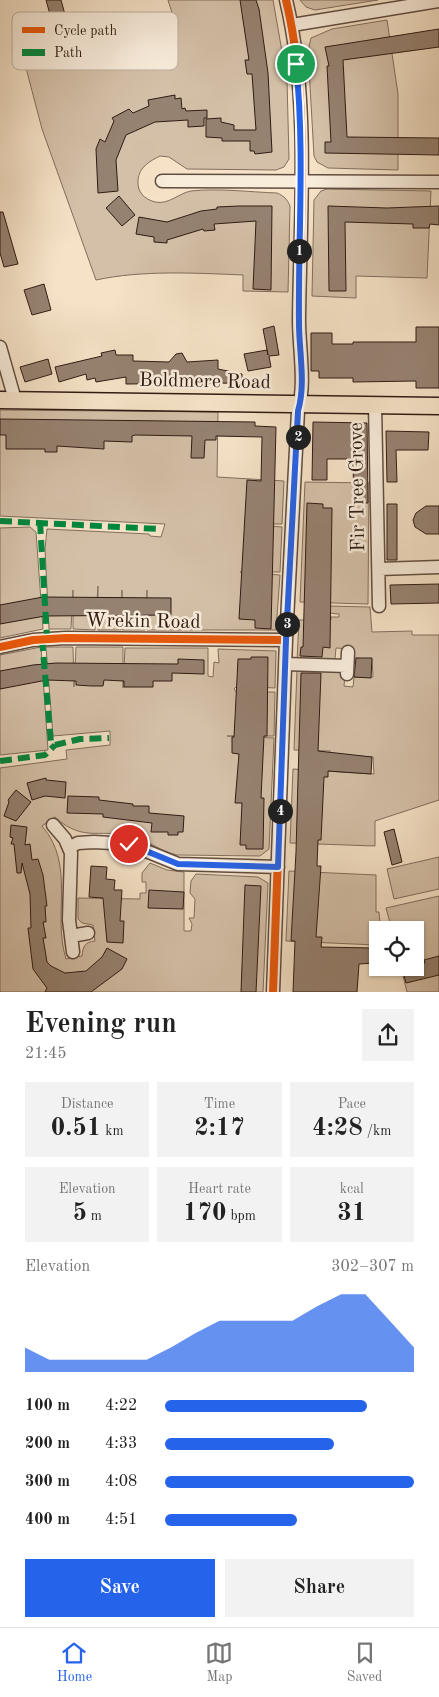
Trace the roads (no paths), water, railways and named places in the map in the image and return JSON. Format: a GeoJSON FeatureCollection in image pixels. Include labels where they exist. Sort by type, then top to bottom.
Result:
{"type":"FeatureCollection","features":[{"type":"Feature","properties":{"kind":"main road","name":"Boldmere Road"},"geometry":{"type":"LineString","coordinates":[[7,400],[439,406]]}},
{"type":"Feature","properties":{"kind":"street"},"geometry":{"type":"LineString","coordinates":[[273,992],[286,640],[300,404],[300,102],[292,25],[286,0]]}},
{"type":"Feature","properties":{"kind":"street"},"geometry":{"type":"LineString","coordinates":[[292,25],[439,1]]}},
{"type":"Feature","properties":{"kind":"street"},"geometry":{"type":"LineString","coordinates":[[162,181],[439,182]]}},
{"type":"Feature","properties":{"kind":"street"},"geometry":{"type":"LineString","coordinates":[[0,347],[7,400]]}},
{"type":"Feature","properties":{"kind":"street","name":"Fir Tree Grove"},"geometry":{"type":"LineString","coordinates":[[375,405],[379,606]]}},
{"type":"Feature","properties":{"kind":"street","name":"Fir Tree Grove"},"geometry":{"type":"LineString","coordinates":[[379,569],[439,567]]}},
{"type":"Feature","properties":{"kind":"street","name":"Wrekin Road"},"geometry":{"type":"LineString","coordinates":[[0,647],[33,640],[66,638],[286,640]]}},
{"type":"Feature","properties":{"kind":"street"},"geometry":{"type":"LineString","coordinates":[[285,664],[347,670],[348,652]]}},
{"type":"Feature","properties":{"kind":"street"},"geometry":{"type":"LineString","coordinates":[[53,825],[70,846],[69,920],[73,952]]}},
{"type":"Feature","properties":{"kind":"street"},"geometry":{"type":"LineString","coordinates":[[70,846],[78,843],[94,842],[129,844],[178,864],[278,867]]}},
{"type":"Feature","properties":{"kind":"street"},"geometry":{"type":"LineString","coordinates":[[71,936],[88,933]]}}]}
